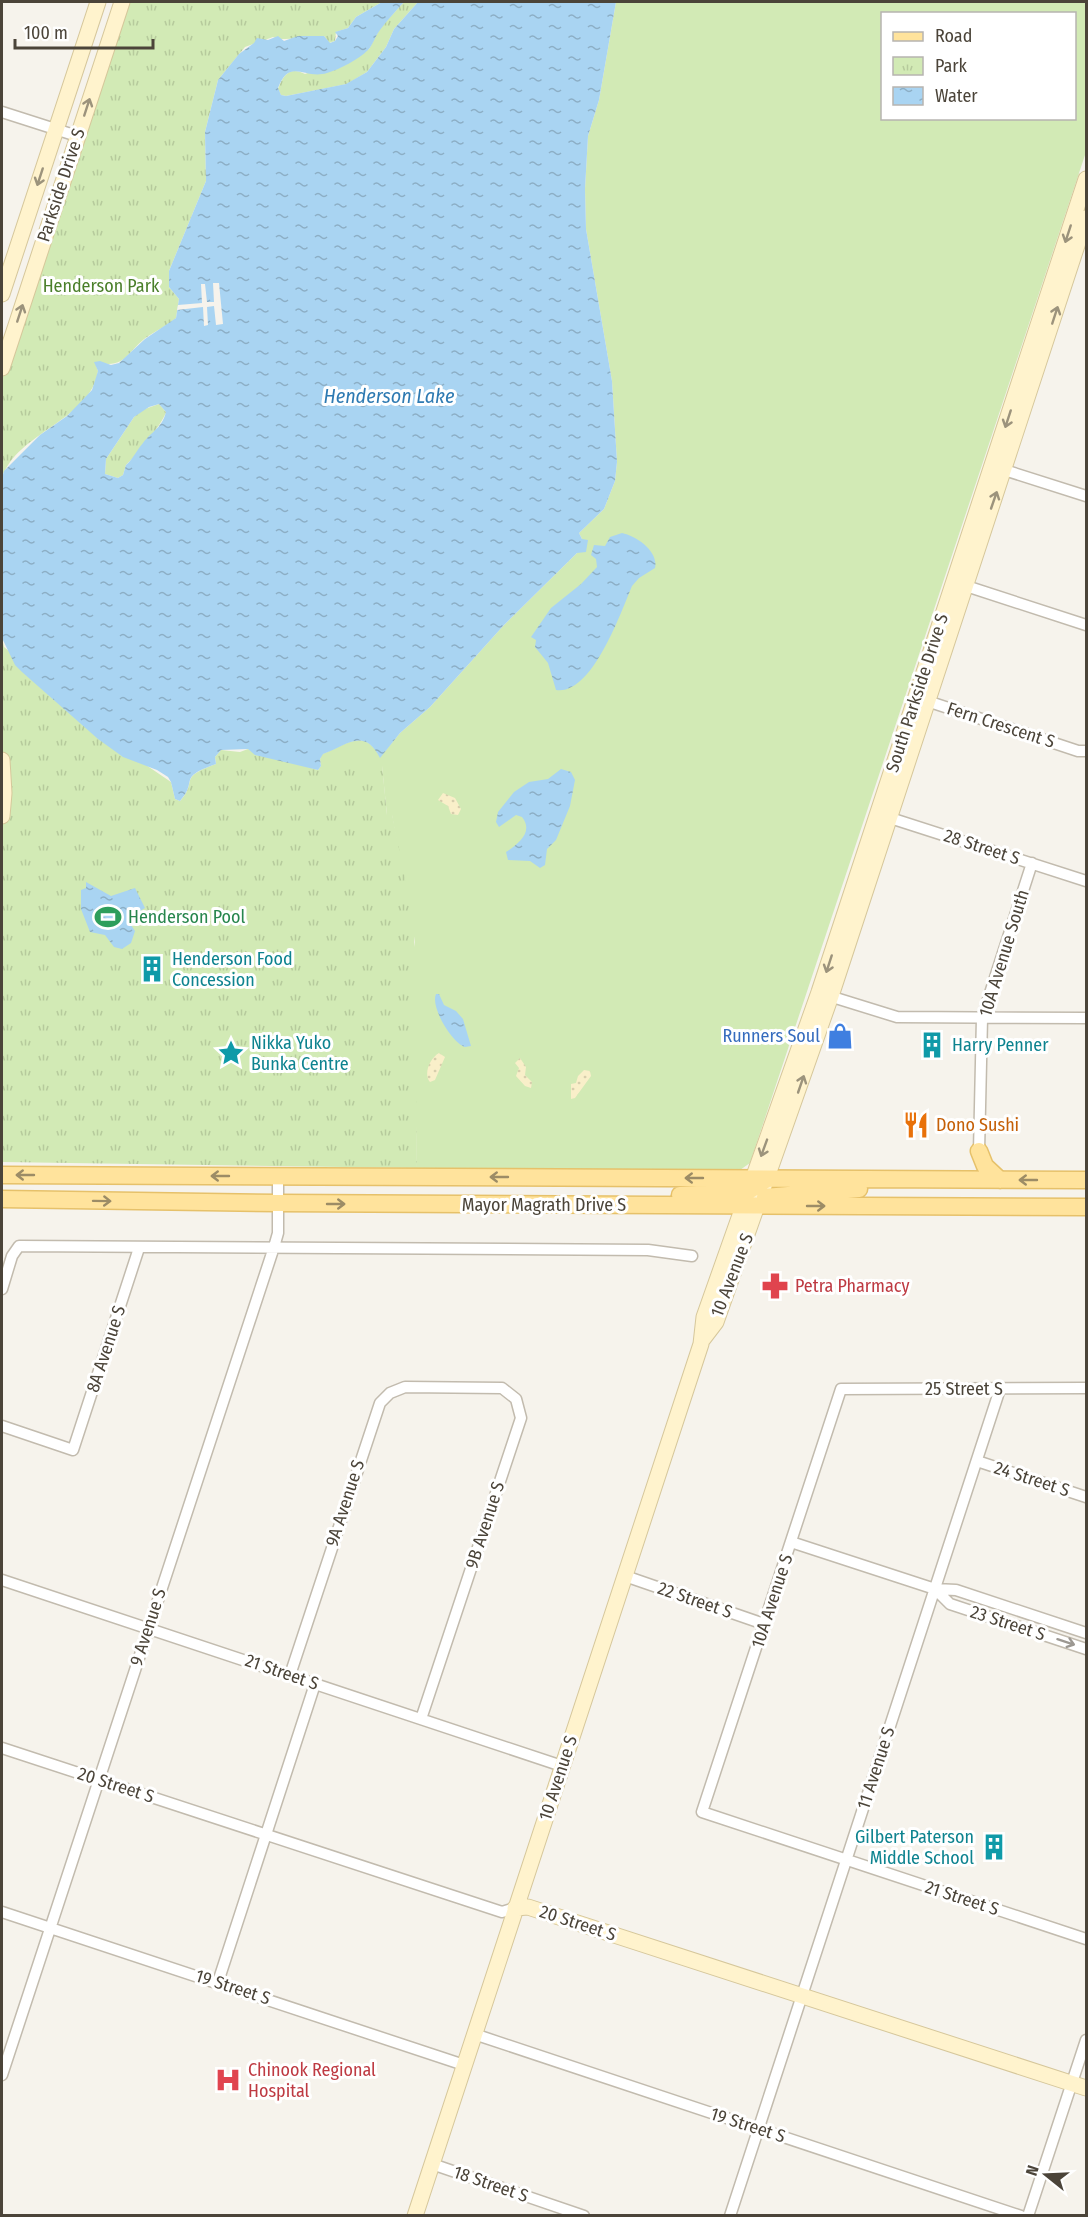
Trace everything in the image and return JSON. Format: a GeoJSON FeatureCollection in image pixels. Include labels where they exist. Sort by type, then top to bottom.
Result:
{"type":"FeatureCollection","features":[{"type":"Feature","properties":{"kind":"main road"},"geometry":{"type":"LineString","coordinates":[[963,1179],[977,1165],[979,1150]]}},
{"type":"Feature","properties":{"kind":"main road"},"geometry":{"type":"LineString","coordinates":[[979,1150],[985,1166],[1000,1180]]}},
{"type":"Feature","properties":{"kind":"main road","name":"Mayor Magrath Drive S"},"geometry":{"type":"LineString","coordinates":[[2,1175],[278,1177],[1086,1207]]}},
{"type":"Feature","properties":{"kind":"main road","name":"Mayor Magrath Drive S"},"geometry":{"type":"LineString","coordinates":[[2,1199],[560,1205],[755,1193],[917,1179],[1086,1180]]}},
{"type":"Feature","properties":{"kind":"street","name":"Parkside Drive S"},"geometry":{"type":"LineString","coordinates":[[2,294],[98,2]]}},
{"type":"Feature","properties":{"kind":"street","name":"Parkside Drive S"},"geometry":{"type":"LineString","coordinates":[[2,368],[122,2]]}},
{"type":"Feature","properties":{"kind":"street"},"geometry":{"type":"LineString","coordinates":[[2,112],[77,136]]}},
{"type":"Feature","properties":{"kind":"street","name":"South Parkside Drive S"},"geometry":{"type":"LineString","coordinates":[[998,468],[1086,178]]}},
{"type":"Feature","properties":{"kind":"street","name":"South Parkside Drive S"},"geometry":{"type":"LineString","coordinates":[[755,1193],[825,994],[998,468],[1086,218]]}},
{"type":"Feature","properties":{"kind":"street"},"geometry":{"type":"LineString","coordinates":[[998,468],[1086,496]]}},
{"type":"Feature","properties":{"kind":"street"},"geometry":{"type":"LineString","coordinates":[[959,584],[1086,625]]}},
{"type":"Feature","properties":{"kind":"street","name":"Fern Crescent S"},"geometry":{"type":"LineString","coordinates":[[922,699],[1078,751],[1086,751]]}},
{"type":"Feature","properties":{"kind":"street"},"geometry":{"type":"LineString","coordinates":[[2,760],[4,794],[2,816]]}},
{"type":"Feature","properties":{"kind":"street","name":"28 Street S"},"geometry":{"type":"LineString","coordinates":[[883,816],[1086,881]]}},
{"type":"Feature","properties":{"kind":"street","name":"10A Avenue South"},"geometry":{"type":"LineString","coordinates":[[979,1150],[982,1018],[1032,863]]}},
{"type":"Feature","properties":{"kind":"street"},"geometry":{"type":"LineString","coordinates":[[825,994],[897,1017],[1086,1018]]}},
{"type":"Feature","properties":{"kind":"street","name":"9 Avenue S"},"geometry":{"type":"LineString","coordinates":[[2,2075],[274,1247],[278,1233],[278,1177]]}},
{"type":"Feature","properties":{"kind":"street","name":"10 Avenue S"},"geometry":{"type":"LineString","coordinates":[[415,2216],[702,1341],[705,1317],[755,1193]]}},
{"type":"Feature","properties":{"kind":"street"},"geometry":{"type":"LineString","coordinates":[[2,1288],[12,1256],[19,1246],[648,1250],[692,1256]]}},
{"type":"Feature","properties":{"kind":"street","name":"8A Avenue S"},"geometry":{"type":"LineString","coordinates":[[2,1426],[73,1450],[139,1248]]}},
{"type":"Feature","properties":{"kind":"street","name":"9A Avenue S"},"geometry":{"type":"LineString","coordinates":[[290,1675],[380,1403],[390,1393],[405,1387],[448,1387]]}},
{"type":"Feature","properties":{"kind":"street","name":"9B Avenue S"},"geometry":{"type":"LineString","coordinates":[[421,1719],[521,1418],[516,1398],[505,1389],[448,1387]]}},
{"type":"Feature","properties":{"kind":"street","name":"25 Street S"},"geometry":{"type":"LineString","coordinates":[[841,1389],[1086,1388]]}},
{"type":"Feature","properties":{"kind":"street","name":"10A Avenue S"},"geometry":{"type":"LineString","coordinates":[[702,1812],[841,1389]]}},
{"type":"Feature","properties":{"kind":"street","name":"11 Avenue S"},"geometry":{"type":"LineString","coordinates":[[730,2216],[1000,1389]]}},
{"type":"Feature","properties":{"kind":"street","name":"24 Street S"},"geometry":{"type":"LineString","coordinates":[[977,1461],[1086,1497]]}},
{"type":"Feature","properties":{"kind":"street","name":"23 Street S"},"geometry":{"type":"LineString","coordinates":[[791,1542],[935,1589],[956,1590],[1086,1633]]}},
{"type":"Feature","properties":{"kind":"street","name":"22 Street S"},"geometry":{"type":"LineString","coordinates":[[626,1576],[764,1624]]}},
{"type":"Feature","properties":{"kind":"street","name":"21 Street S"},"geometry":{"type":"LineString","coordinates":[[2,1580],[562,1766]]}},
{"type":"Feature","properties":{"kind":"street","name":"23 Street S"},"geometry":{"type":"LineString","coordinates":[[935,1589],[950,1604],[1086,1649]]}},
{"type":"Feature","properties":{"kind":"street"},"geometry":{"type":"LineString","coordinates":[[218,1982],[315,1683]]}},
{"type":"Feature","properties":{"kind":"street","name":"20 Street S"},"geometry":{"type":"LineString","coordinates":[[2,1748],[502,1912],[528,1907],[1079,2085]]}},
{"type":"Feature","properties":{"kind":"street","name":"21 Street S"},"geometry":{"type":"LineString","coordinates":[[702,1812],[1086,1939]]}},
{"type":"Feature","properties":{"kind":"street","name":"19 Street S"},"geometry":{"type":"LineString","coordinates":[[2,1912],[464,2065]]}},
{"type":"Feature","properties":{"kind":"street","name":"19 Street S"},"geometry":{"type":"LineString","coordinates":[[474,2034],[1022,2216]]}},
{"type":"Feature","properties":{"kind":"street"},"geometry":{"type":"LineString","coordinates":[[1028,2216],[1079,2085],[1086,2040]]}},
{"type":"Feature","properties":{"kind":"street","name":"18 Street S"},"geometry":{"type":"LineString","coordinates":[[432,2164],[584,2216]]}},
{"type":"Feature","properties":{"kind":"green space","name":"Henderson Park"},"geometry":{"type":"Polygon","coordinates":[[[122,2],[382,2],[356,17],[348,28],[336,32],[335,41],[329,43],[324,36],[290,39],[273,37],[245,47],[218,80],[205,132],[206,181],[169,271],[169,287],[179,299],[176,318],[147,337],[120,362],[105,364],[95,362],[98,371],[92,388],[82,402],[22,449],[10,462],[2,478],[2,368],[122,2]]]}},
{"type":"Feature","properties":{"kind":"green space"},"geometry":{"type":"Polygon","coordinates":[[[404,2],[418,2],[394,29],[386,47],[367,72],[347,84],[286,96],[281,95],[278,89],[288,73],[295,71],[305,74],[369,49],[380,28],[404,2]]]}},
{"type":"Feature","properties":{"kind":"green space"},"geometry":{"type":"Polygon","coordinates":[[[616,2],[1086,2],[1086,152],[750,1163],[740,1170],[417,1168],[412,957],[415,942],[392,815],[387,815],[382,766],[318,770],[321,766],[322,754],[354,741],[367,742],[380,757],[400,733],[430,707],[504,625],[577,553],[582,539],[579,533],[604,509],[615,481],[617,462],[612,381],[586,229],[585,189],[588,136],[599,100],[616,2]]]}},
{"type":"Feature","properties":{"kind":"green space"},"geometry":{"type":"Polygon","coordinates":[[[159,404],[166,412],[164,418],[126,465],[123,475],[118,478],[105,474],[106,459],[134,417],[142,410],[159,404]]]}},
{"type":"Feature","properties":{"kind":"green space"},"geometry":{"type":"Polygon","coordinates":[[[2,638],[4,647],[146,765],[171,782],[175,799],[180,801],[192,777],[216,764],[215,757],[221,750],[240,752],[248,749],[318,770],[343,764],[382,765],[387,815],[392,814],[414,922],[417,1168],[2,1162],[2,638]]]}},
{"type":"Feature","properties":{"kind":"sand"},"geometry":{"type":"Polygon","coordinates":[[[443,793],[455,798],[461,809],[458,815],[451,814],[448,806],[438,800],[443,793]]]}},
{"type":"Feature","properties":{"kind":"sand"},"geometry":{"type":"Polygon","coordinates":[[[439,1053],[445,1057],[435,1080],[430,1082],[427,1075],[428,1066],[439,1053]]]}},
{"type":"Feature","properties":{"kind":"sand"},"geometry":{"type":"Polygon","coordinates":[[[520,1058],[526,1067],[525,1075],[532,1082],[531,1088],[525,1086],[516,1076],[519,1068],[515,1063],[520,1058]]]}},
{"type":"Feature","properties":{"kind":"sand"},"geometry":{"type":"Polygon","coordinates":[[[584,1070],[590,1071],[591,1076],[575,1098],[571,1099],[571,1084],[576,1083],[578,1076],[584,1070]]]}},
{"type":"Feature","properties":{"kind":"water","name":"Henderson Lake"},"geometry":{"type":"Polygon","coordinates":[[[382,2],[404,2],[378,32],[370,48],[359,57],[327,73],[311,74],[293,71],[287,74],[278,88],[281,95],[286,96],[346,84],[367,72],[386,47],[394,29],[418,2],[616,2],[599,100],[588,136],[585,189],[586,229],[612,381],[617,462],[615,481],[604,509],[579,533],[582,539],[588,540],[586,552],[577,553],[504,625],[430,707],[400,733],[380,758],[374,748],[361,741],[347,743],[323,754],[318,770],[255,755],[248,749],[221,750],[215,757],[216,764],[192,776],[180,801],[175,799],[168,777],[157,770],[123,757],[98,739],[15,665],[2,638],[2,478],[4,471],[40,435],[67,416],[92,390],[98,371],[94,362],[100,361],[111,365],[119,363],[145,339],[176,318],[179,299],[169,287],[169,271],[206,181],[205,132],[218,80],[239,54],[257,38],[268,40],[278,36],[284,41],[298,36],[324,36],[330,43],[338,36],[335,32],[348,28],[356,17],[382,2]],[[159,404],[149,407],[134,417],[106,459],[105,474],[118,478],[123,475],[126,465],[159,426],[166,412],[159,404]]]}},
{"type":"Feature","properties":{"kind":"water"},"geometry":{"type":"Polygon","coordinates":[[[622,533],[634,537],[646,546],[654,556],[655,568],[639,578],[632,586],[613,632],[593,667],[582,680],[569,688],[556,690],[548,663],[535,647],[536,640],[531,637],[551,608],[581,584],[597,567],[596,559],[591,555],[594,545],[605,546],[610,537],[622,533]]]}},
{"type":"Feature","properties":{"kind":"water"},"geometry":{"type":"Polygon","coordinates":[[[561,769],[571,772],[575,780],[570,806],[556,840],[547,849],[545,865],[540,868],[530,861],[508,860],[506,852],[523,837],[525,822],[522,817],[516,815],[499,827],[496,822],[498,812],[514,792],[529,782],[548,779],[561,769]]]}},
{"type":"Feature","properties":{"kind":"water","name":"Henderson Pool"},"geometry":{"type":"Polygon","coordinates":[[[86,882],[111,896],[135,888],[145,908],[127,919],[135,931],[131,943],[122,949],[114,947],[105,935],[90,932],[81,909],[81,890],[86,888],[86,882]]]}},
{"type":"Feature","properties":{"kind":"water"},"geometry":{"type":"Polygon","coordinates":[[[436,994],[439,994],[444,1005],[456,1011],[463,1019],[471,1046],[465,1047],[460,1044],[443,1024],[436,1007],[436,994]]]}},
{"type":"Feature","properties":{"kind":"pier"},"geometry":{"type":"Polygon","coordinates":[[[213,283],[219,283],[223,324],[216,325],[214,306],[207,307],[208,325],[204,326],[203,307],[177,310],[178,305],[202,303],[201,284],[205,284],[207,302],[214,302],[213,283]]]}},
{"type":"Feature","properties":{"kind":"place","name":"Henderson Pool"},"geometry":{"type":"Point","coordinates":[108,917]}},
{"type":"Feature","properties":{"kind":"place","name":"Henderson Food Concession"},"geometry":{"type":"Point","coordinates":[152,969]}},
{"type":"Feature","properties":{"kind":"place","name":"Runners Soul"},"geometry":{"type":"Point","coordinates":[840,1036]}},
{"type":"Feature","properties":{"kind":"place","name":"Harry Penner"},"geometry":{"type":"Point","coordinates":[932,1045]}},
{"type":"Feature","properties":{"kind":"place","name":"Nikka Yuko Bunka Centre"},"geometry":{"type":"Point","coordinates":[231,1053]}},
{"type":"Feature","properties":{"kind":"place","name":"Dono Sushi"},"geometry":{"type":"Point","coordinates":[916,1125]}},
{"type":"Feature","properties":{"kind":"place","name":"Petra Pharmacy"},"geometry":{"type":"Point","coordinates":[775,1286]}},
{"type":"Feature","properties":{"kind":"place","name":"Gilbert Paterson Middle School"},"geometry":{"type":"Point","coordinates":[994,1847]}},
{"type":"Feature","properties":{"kind":"place","name":"Chinook Regional Hospital"},"geometry":{"type":"Point","coordinates":[228,2080]}}]}
